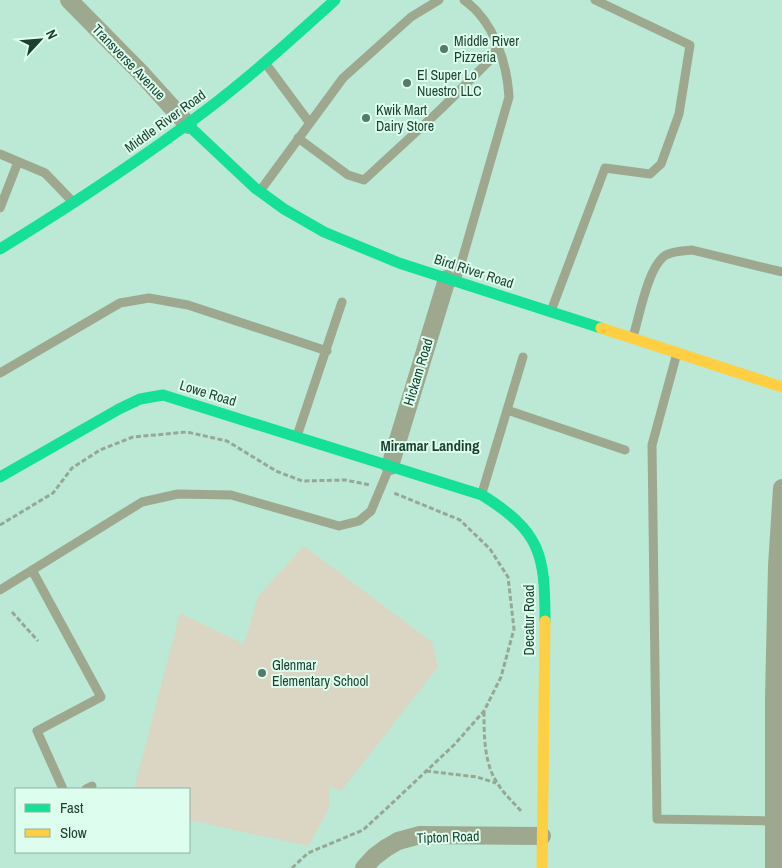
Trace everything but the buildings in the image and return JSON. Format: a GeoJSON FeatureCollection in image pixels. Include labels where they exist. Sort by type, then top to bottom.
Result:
{"type":"FeatureCollection","features":[{"type":"Feature","properties":{"kind":"street","name":"Transverse Avenue"},"geometry":{"type":"LineString","coordinates":[[69,0],[140,72],[188,125]]}},
{"type":"Feature","properties":{"kind":"street","name":"Middle River Road"},"geometry":{"type":"LineString","coordinates":[[0,248],[74,203],[188,125],[265,62],[335,0]]}},
{"type":"Feature","properties":{"kind":"street","name":"Bird River Road"},"geometry":{"type":"LineString","coordinates":[[188,125],[228,166],[259,193],[301,219],[346,241],[451,280],[782,387]]}},
{"type":"Feature","properties":{"kind":"street","name":"Hickam Road"},"geometry":{"type":"LineString","coordinates":[[390,466],[451,280]]}},
{"type":"Feature","properties":{"kind":"street","name":"Lowe Road"},"geometry":{"type":"LineString","coordinates":[[0,477],[119,409],[140,399],[163,395],[390,466]]}},
{"type":"Feature","properties":{"kind":"street","name":"Decatur Road"},"geometry":{"type":"LineString","coordinates":[[390,466],[482,495],[505,509],[523,524],[542,558],[545,582],[542,868]]}},
{"type":"Feature","properties":{"kind":"street"},"geometry":{"type":"LineString","coordinates":[[774,868],[779,821],[777,566],[782,488]]}},
{"type":"Feature","properties":{"kind":"street","name":"Tipton Road"},"geometry":{"type":"LineString","coordinates":[[364,868],[386,848],[398,841],[420,835],[542,836]]}},
{"type":"Feature","properties":{"kind":"lane"},"geometry":{"type":"LineString","coordinates":[[259,193],[309,122],[343,78],[411,17],[440,0]]}},
{"type":"Feature","properties":{"kind":"lane"},"geometry":{"type":"LineString","coordinates":[[451,280],[509,97],[508,76],[497,46],[485,22],[472,6],[464,0]]}},
{"type":"Feature","properties":{"kind":"lane"},"geometry":{"type":"LineString","coordinates":[[550,312],[605,168],[650,174],[661,164],[679,114],[690,45],[595,0]]}},
{"type":"Feature","properties":{"kind":"lane"},"geometry":{"type":"LineString","coordinates":[[298,138],[348,175],[364,180],[447,103],[492,58],[497,46]]}},
{"type":"Feature","properties":{"kind":"lane"},"geometry":{"type":"LineString","coordinates":[[265,62],[309,122]]}},
{"type":"Feature","properties":{"kind":"lane"},"geometry":{"type":"LineString","coordinates":[[0,154],[45,173],[74,203]]}},
{"type":"Feature","properties":{"kind":"lane"},"geometry":{"type":"LineString","coordinates":[[0,208],[18,162]]}},
{"type":"Feature","properties":{"kind":"lane"},"geometry":{"type":"LineString","coordinates":[[632,338],[652,272],[658,262],[666,255],[678,251],[692,250],[782,272]]}},
{"type":"Feature","properties":{"kind":"lane"},"geometry":{"type":"LineString","coordinates":[[0,373],[120,302],[149,298],[188,305],[327,351]]}},
{"type":"Feature","properties":{"kind":"lane"},"geometry":{"type":"LineString","coordinates":[[296,436],[327,351],[342,302]]}},
{"type":"Feature","properties":{"kind":"lane"},"geometry":{"type":"LineString","coordinates":[[677,353],[652,445],[656,819],[779,821]]}},
{"type":"Feature","properties":{"kind":"lane"},"geometry":{"type":"LineString","coordinates":[[482,495],[523,357]]}},
{"type":"Feature","properties":{"kind":"lane"},"geometry":{"type":"LineString","coordinates":[[507,410],[624,450]]}},
{"type":"Feature","properties":{"kind":"lane"},"geometry":{"type":"LineString","coordinates":[[0,590],[142,502],[178,494],[231,495],[339,526],[359,521],[371,511],[390,466]]}},
{"type":"Feature","properties":{"kind":"lane"},"geometry":{"type":"LineString","coordinates":[[32,570],[101,697],[38,731],[63,788]]}},
{"type":"Feature","properties":{"kind":"path"},"geometry":{"type":"LineString","coordinates":[[0,525],[53,493],[72,468],[100,450],[133,437],[187,432],[227,441],[276,471],[302,481],[345,480],[371,485]]}},
{"type":"Feature","properties":{"kind":"path"},"geometry":{"type":"LineString","coordinates":[[292,868],[308,853],[363,830],[455,744],[484,712],[501,677],[514,629],[508,577],[490,549],[460,520],[394,493]]}},
{"type":"Feature","properties":{"kind":"path"},"geometry":{"type":"LineString","coordinates":[[12,612],[38,641]]}},
{"type":"Feature","properties":{"kind":"path"},"geometry":{"type":"LineString","coordinates":[[484,712],[484,733],[489,765],[496,783],[521,811]]}},
{"type":"Feature","properties":{"kind":"path"},"geometry":{"type":"LineString","coordinates":[[425,771],[477,777],[496,783]]}},
{"type":"Feature","properties":{"kind":"shaded area"},"geometry":{"type":"Polygon","coordinates":[[[304,546],[432,642],[438,667],[341,791],[329,786],[330,807],[308,846],[190,820],[190,788],[134,788],[180,613],[244,644],[258,596],[304,546]]]}},
{"type":"Feature","properties":{"kind":"traffic: fast"},"geometry":{"type":"LineString","coordinates":[[0,249],[104,183],[180,130],[255,71],[335,0]]}},
{"type":"Feature","properties":{"kind":"traffic: fast"},"geometry":{"type":"LineString","coordinates":[[188,125],[255,188],[284,209],[324,232],[399,263],[601,328]]}},
{"type":"Feature","properties":{"kind":"traffic: fast"},"geometry":{"type":"LineString","coordinates":[[0,477],[119,409],[140,399],[163,395],[482,495],[517,521],[528,533],[536,547],[541,561],[545,598],[545,621]]}},
{"type":"Feature","properties":{"kind":"traffic: slow"},"geometry":{"type":"LineString","coordinates":[[601,328],[782,387]]}},
{"type":"Feature","properties":{"kind":"traffic: slow"},"geometry":{"type":"LineString","coordinates":[[542,868],[545,621]]}},
{"type":"Feature","properties":{"kind":"place","name":"Middle River Pizzeria"},"geometry":{"type":"Point","coordinates":[444,49]}},
{"type":"Feature","properties":{"kind":"place","name":"El Super Lo Nuestro LLC"},"geometry":{"type":"Point","coordinates":[407,83]}},
{"type":"Feature","properties":{"kind":"place","name":"Kwik Mart Dairy Store"},"geometry":{"type":"Point","coordinates":[366,118]}},
{"type":"Feature","properties":{"kind":"place","name":"Glenmar Elementary School"},"geometry":{"type":"Point","coordinates":[262,673]}},
{"type":"Feature","properties":{"kind":"district","name":"Miramar Landing"},"geometry":{"type":"Point","coordinates":[430,445]}}]}
